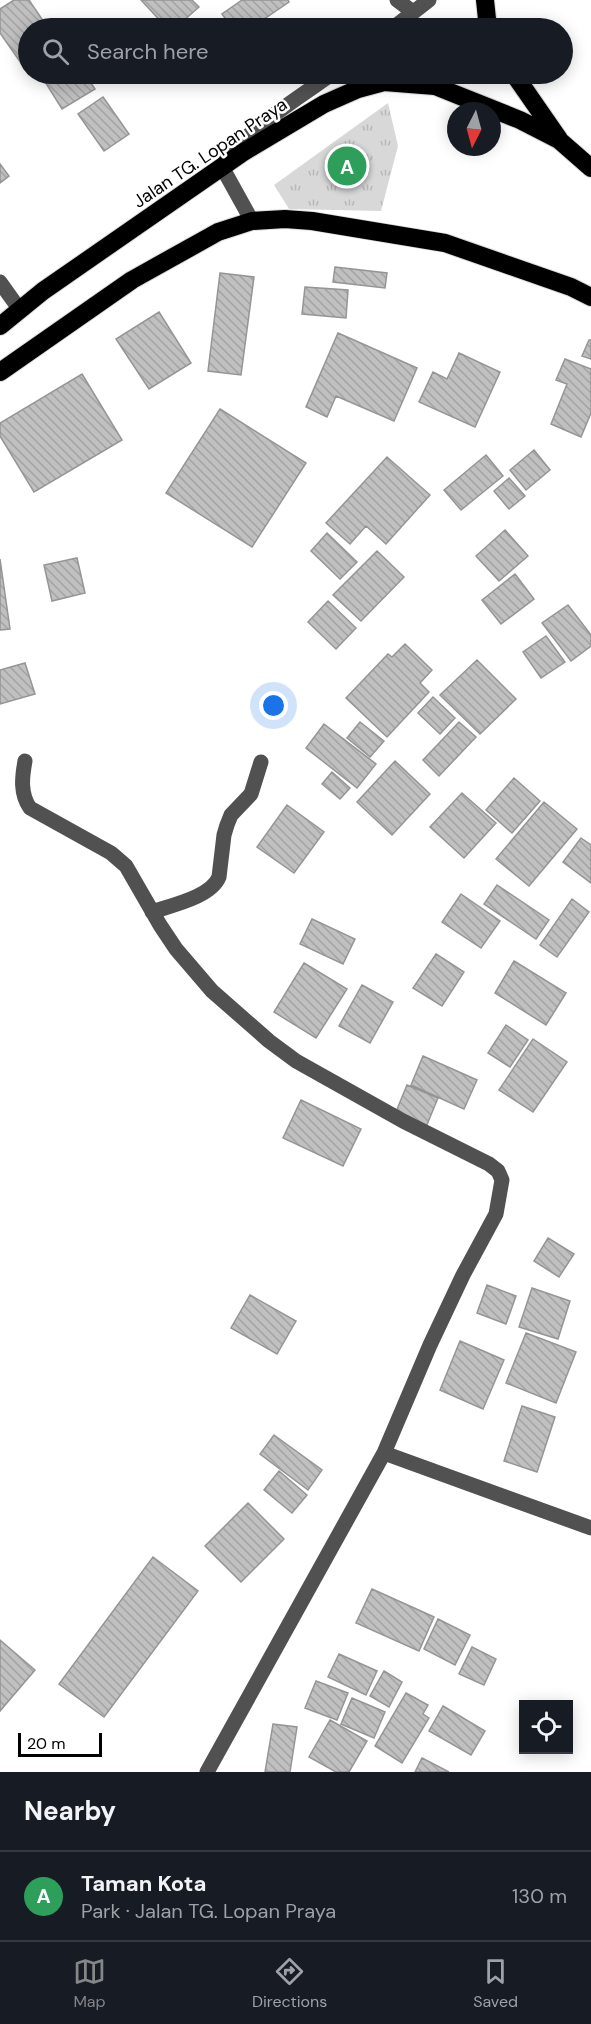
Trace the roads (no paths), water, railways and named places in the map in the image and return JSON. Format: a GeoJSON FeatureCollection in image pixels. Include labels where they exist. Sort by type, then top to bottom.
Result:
{"type":"FeatureCollection","features":[{"type":"Feature","properties":{"kind":"highway"},"geometry":{"type":"LineString","coordinates":[[485,0],[487,18]]}},
{"type":"Feature","properties":{"kind":"highway","name":"Jalan TG. Lopan Praya"},"geometry":{"type":"LineString","coordinates":[[0,326],[43,291],[222,167],[324,104],[358,89],[377,84]]}},
{"type":"Feature","properties":{"kind":"highway","name":"Jalan TG. Lopan Praya"},"geometry":{"type":"LineString","coordinates":[[418,84],[435,86],[520,120],[559,140],[591,168]]}},
{"type":"Feature","properties":{"kind":"highway"},"geometry":{"type":"LineString","coordinates":[[521,84],[559,140]]}},
{"type":"Feature","properties":{"kind":"highway"},"geometry":{"type":"LineString","coordinates":[[0,372],[132,280],[218,232],[252,221],[285,219],[312,221],[445,243],[571,287],[591,297]]}},
{"type":"Feature","properties":{"kind":"street"},"geometry":{"type":"LineString","coordinates":[[396,0],[413,12]]}},
{"type":"Feature","properties":{"kind":"street"},"geometry":{"type":"LineString","coordinates":[[406,18],[429,0]]}},
{"type":"Feature","properties":{"kind":"street"},"geometry":{"type":"LineString","coordinates":[[252,221],[222,167],[227,157],[251,134],[318,84]]}},
{"type":"Feature","properties":{"kind":"street"},"geometry":{"type":"LineString","coordinates":[[0,282],[20,310]]}},
{"type":"Feature","properties":{"kind":"street"},"geometry":{"type":"LineString","coordinates":[[25,761],[22,777],[24,795],[30,808],[99,846],[126,866],[176,949],[212,991],[269,1041],[296,1061],[403,1121],[489,1164],[498,1171],[502,1180],[493,1220],[463,1275],[384,1453],[207,1772]]}},
{"type":"Feature","properties":{"kind":"street"},"geometry":{"type":"LineString","coordinates":[[152,912],[200,895],[217,883],[227,825],[236,809],[251,794],[261,762]]}},
{"type":"Feature","properties":{"kind":"street"},"geometry":{"type":"LineString","coordinates":[[384,1453],[591,1528]]}},
{"type":"Feature","properties":{"kind":"place","name":"Taman Kota"},"geometry":{"type":"Point","coordinates":[347,166]}}]}
